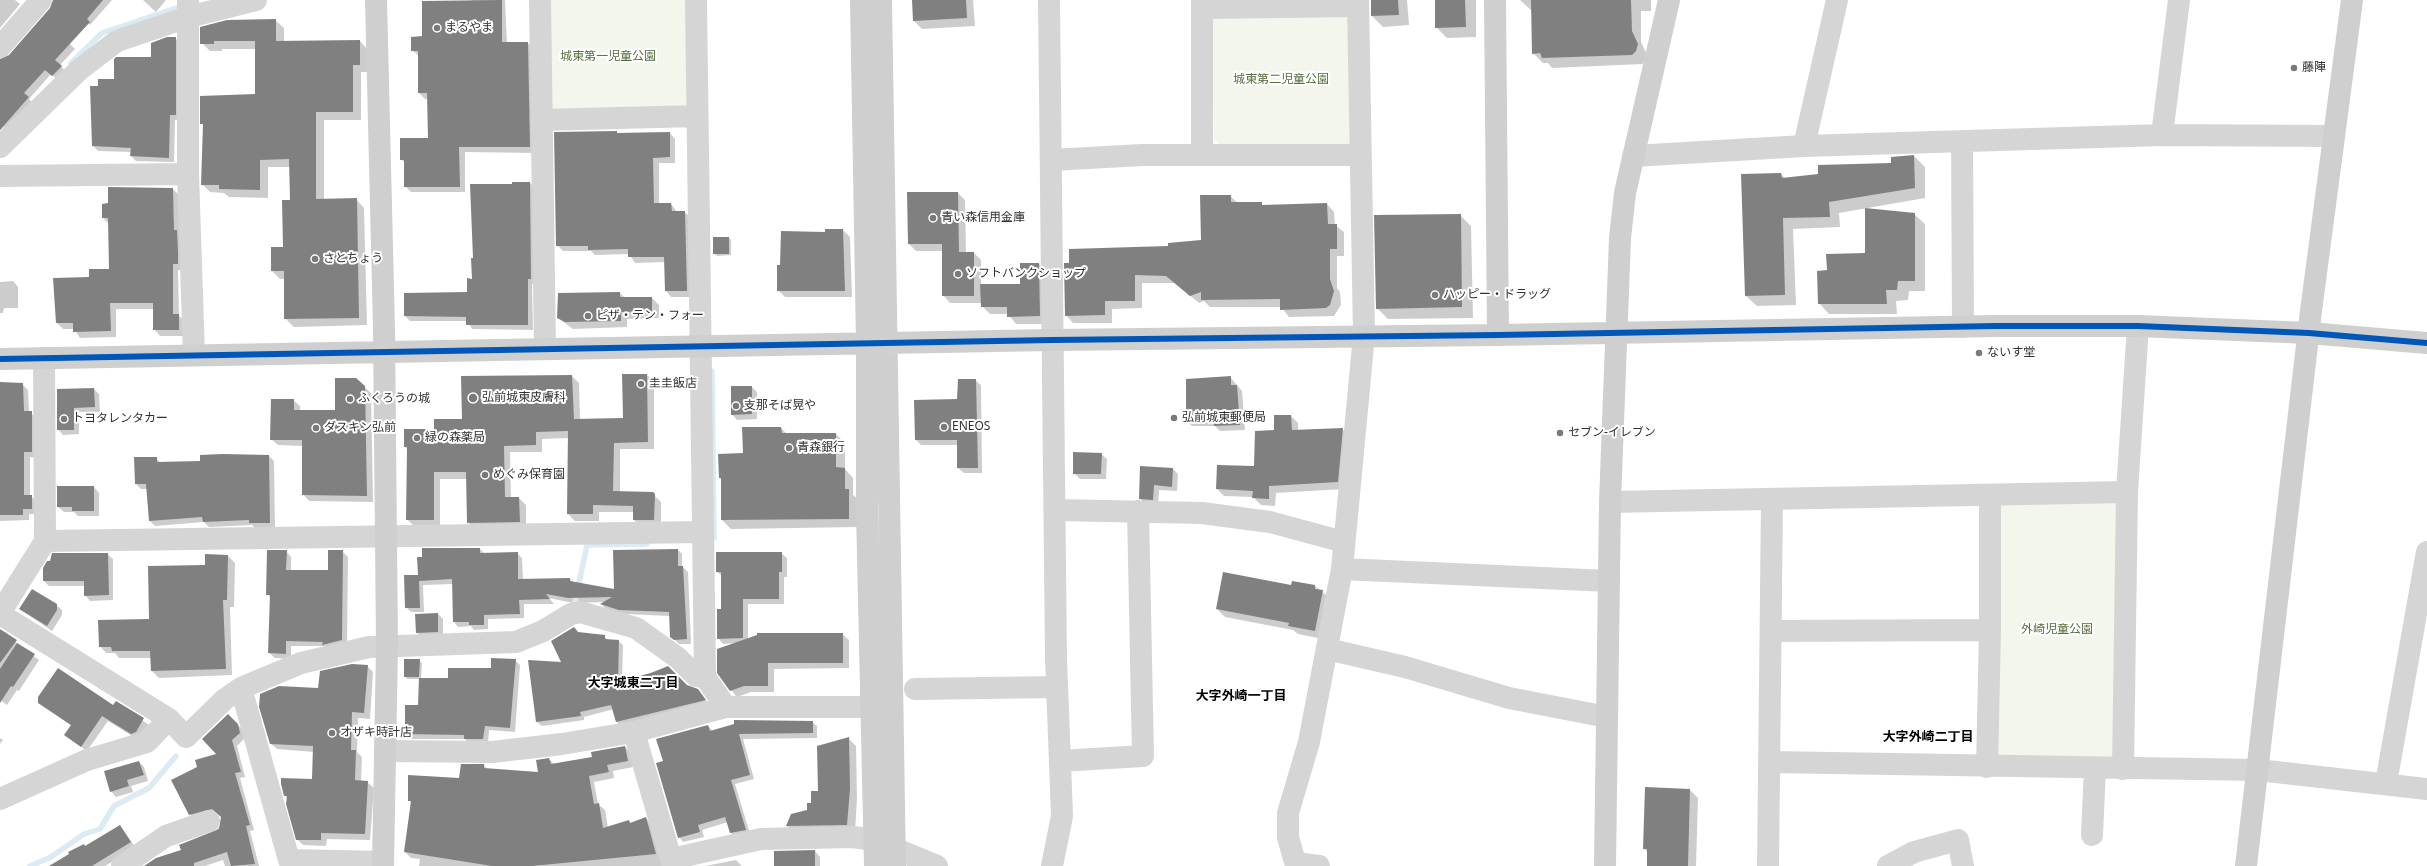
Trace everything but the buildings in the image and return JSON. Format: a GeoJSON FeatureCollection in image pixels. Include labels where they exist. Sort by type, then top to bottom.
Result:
{"type":"FeatureCollection","features":[{"type":"Feature","properties":{"kind":"street"},"geometry":{"type":"LineString","coordinates":[[0,47],[41,0]]}},
{"type":"Feature","properties":{"kind":"street"},"geometry":{"type":"LineString","coordinates":[[0,147],[79,70],[117,41],[188,8],[256,0]]}},
{"type":"Feature","properties":{"kind":"street"},"geometry":{"type":"LineString","coordinates":[[241,688],[289,860],[383,864],[387,646],[384,353],[376,0]]}},
{"type":"Feature","properties":{"kind":"street"},"geometry":{"type":"LineString","coordinates":[[540,0],[545,349]]}},
{"type":"Feature","properties":{"kind":"street"},"geometry":{"type":"LineString","coordinates":[[696,0],[706,676],[726,707]]}},
{"type":"Feature","properties":{"kind":"street"},"geometry":{"type":"LineString","coordinates":[[861,0],[876,343]]}},
{"type":"Feature","properties":{"kind":"street"},"geometry":{"type":"LineString","coordinates":[[875,866],[874,840],[881,707],[876,343],[881,0]]}},
{"type":"Feature","properties":{"kind":"street"},"geometry":{"type":"LineString","coordinates":[[1049,0],[1057,687],[1062,816],[1052,866]]}},
{"type":"Feature","properties":{"kind":"street"},"geometry":{"type":"LineString","coordinates":[[1495,0],[1498,335]]}},
{"type":"Feature","properties":{"kind":"street"},"geometry":{"type":"LineString","coordinates":[[1605,866],[1608,581],[1620,238],[1625,193],[1669,0]]}},
{"type":"Feature","properties":{"kind":"street"},"geometry":{"type":"LineString","coordinates":[[1804,146],[1837,0]]}},
{"type":"Feature","properties":{"kind":"street"},"geometry":{"type":"LineString","coordinates":[[2162,135],[2179,0]]}},
{"type":"Feature","properties":{"kind":"street"},"geometry":{"type":"LineString","coordinates":[[2246,866],[2333,136],[2352,0]]}},
{"type":"Feature","properties":{"kind":"street"},"geometry":{"type":"LineString","coordinates":[[1202,155],[1202,4],[1358,3],[1364,336],[1342,569],[1309,742],[1288,813],[1288,837],[1296,864],[1318,866]]}},
{"type":"Feature","properties":{"kind":"street"},"geometry":{"type":"LineString","coordinates":[[188,8],[188,174],[194,355]]}},
{"type":"Feature","properties":{"kind":"street"},"geometry":{"type":"LineString","coordinates":[[541,120],[697,116]]}},
{"type":"Feature","properties":{"kind":"street"},"geometry":{"type":"LineString","coordinates":[[1633,156],[1804,146],[2162,135],[2333,136]]}},
{"type":"Feature","properties":{"kind":"street"},"geometry":{"type":"LineString","coordinates":[[1962,142],[1963,327]]}},
{"type":"Feature","properties":{"kind":"street"},"geometry":{"type":"LineString","coordinates":[[1052,160],[1142,155],[1360,155]]}},
{"type":"Feature","properties":{"kind":"street"},"geometry":{"type":"LineString","coordinates":[[0,176],[188,174]]}},
{"type":"Feature","properties":{"kind":"street"},"geometry":{"type":"LineString","coordinates":[[2123,769],[2127,492],[2138,326]]}},
{"type":"Feature","properties":{"kind":"street"},"geometry":{"type":"LineString","coordinates":[[0,359],[1052,340],[1498,335],[1963,327],[2138,326],[2309,333],[2427,344]]}},
{"type":"Feature","properties":{"kind":"street"},"geometry":{"type":"LineString","coordinates":[[44,358],[45,541],[0,614],[169,719],[186,737],[225,699],[241,688],[301,664],[344,652],[387,646],[516,642],[543,631],[571,614],[580,612],[636,628],[678,658],[696,676],[706,676]]}},
{"type":"Feature","properties":{"kind":"street"},"geometry":{"type":"LineString","coordinates":[[1610,502],[2127,492]]}},
{"type":"Feature","properties":{"kind":"street"},"geometry":{"type":"LineString","coordinates":[[1987,767],[1990,630],[1990,495]]}},
{"type":"Feature","properties":{"kind":"street"},"geometry":{"type":"LineString","coordinates":[[1768,866],[1772,500]]}},
{"type":"Feature","properties":{"kind":"street"},"geometry":{"type":"LineString","coordinates":[[1055,510],[1202,513],[1270,522],[1344,542]]}},
{"type":"Feature","properties":{"kind":"street"},"geometry":{"type":"LineString","coordinates":[[1060,761],[1143,756],[1138,511]]}},
{"type":"Feature","properties":{"kind":"street"},"geometry":{"type":"LineString","coordinates":[[45,541],[703,532]]}},
{"type":"Feature","properties":{"kind":"street"},"geometry":{"type":"LineString","coordinates":[[2386,783],[2427,552]]}},
{"type":"Feature","properties":{"kind":"street"},"geometry":{"type":"LineString","coordinates":[[1342,569],[1608,581]]}},
{"type":"Feature","properties":{"kind":"street"},"geometry":{"type":"LineString","coordinates":[[1771,631],[1990,630]]}},
{"type":"Feature","properties":{"kind":"street"},"geometry":{"type":"LineString","coordinates":[[1327,649],[1405,667],[1509,698],[1607,717]]}},
{"type":"Feature","properties":{"kind":"street"},"geometry":{"type":"LineString","coordinates":[[915,689],[1057,687]]}},
{"type":"Feature","properties":{"kind":"street"},"geometry":{"type":"LineString","coordinates":[[385,751],[492,752],[562,744],[634,732],[726,707],[881,707]]}},
{"type":"Feature","properties":{"kind":"street"},"geometry":{"type":"LineString","coordinates":[[881,707],[895,858]]}},
{"type":"Feature","properties":{"kind":"street"},"geometry":{"type":"LineString","coordinates":[[2,796],[87,760],[147,742],[169,719]]}},
{"type":"Feature","properties":{"kind":"street"},"geometry":{"type":"LineString","coordinates":[[634,732],[672,863],[761,839],[853,837],[874,840],[895,858],[938,866]]}},
{"type":"Feature","properties":{"kind":"street"},"geometry":{"type":"LineString","coordinates":[[1770,762],[1987,767],[2258,770],[2386,783],[2427,789]]}},
{"type":"Feature","properties":{"kind":"street"},"geometry":{"type":"LineString","coordinates":[[2092,835],[2095,768]]}},
{"type":"Feature","properties":{"kind":"street"},"geometry":{"type":"LineString","coordinates":[[122,866],[166,836],[209,821]]}},
{"type":"Feature","properties":{"kind":"street"},"geometry":{"type":"LineString","coordinates":[[1888,866],[1914,852],[1958,840],[1963,866]]}},
{"type":"Feature","properties":{"kind":"green space","name":"城東第一児童公園"},"geometry":{"type":"Polygon","coordinates":[[[549,0],[688,0],[688,106],[550,109],[549,0]]]}},
{"type":"Feature","properties":{"kind":"green space","name":"城東第二児童公園"},"geometry":{"type":"Polygon","coordinates":[[[1341,12],[1350,20],[1350,143],[1342,147],[1222,147],[1214,140],[1211,23],[1218,13],[1341,12]]]}},
{"type":"Feature","properties":{"kind":"green space","name":"外崎児童公園"},"geometry":{"type":"Polygon","coordinates":[[[2000,501],[2118,503],[2115,759],[1997,758],[2000,501]]]}},
{"type":"Feature","properties":{"kind":"waterway"},"geometry":{"type":"LineString","coordinates":[[71,63],[102,33],[182,6]]}},
{"type":"Feature","properties":{"kind":"waterway"},"geometry":{"type":"LineString","coordinates":[[712,371],[714,538]]}},
{"type":"Feature","properties":{"kind":"waterway"},"geometry":{"type":"LineString","coordinates":[[575,602],[587,545],[647,544]]}},
{"type":"Feature","properties":{"kind":"waterway"},"geometry":{"type":"LineString","coordinates":[[30,866],[51,857],[84,834],[100,829],[114,806],[149,788],[176,756]]}},
{"type":"Feature","properties":{"kind":"cycle path"},"geometry":{"type":"LineString","coordinates":[[0,359],[1052,340],[1498,335],[1996,326],[2138,326],[2309,333],[2427,343]]}},
{"type":"Feature","properties":{"kind":"place","name":"まるやま"},"geometry":{"type":"Point","coordinates":[437,28]}},
{"type":"Feature","properties":{"kind":"place","name":"藤陣"},"geometry":{"type":"Point","coordinates":[2294,68]}},
{"type":"Feature","properties":{"kind":"place","name":"青い森信用金庫"},"geometry":{"type":"Point","coordinates":[933,218]}},
{"type":"Feature","properties":{"kind":"place","name":"さとちょう"},"geometry":{"type":"Point","coordinates":[315,259]}},
{"type":"Feature","properties":{"kind":"place","name":"ソフトバンクショップ"},"geometry":{"type":"Point","coordinates":[958,274]}},
{"type":"Feature","properties":{"kind":"place","name":"ハッピー・ドラッグ"},"geometry":{"type":"Point","coordinates":[1435,295]}},
{"type":"Feature","properties":{"kind":"place","name":"ピザ・テン・フォー"},"geometry":{"type":"Point","coordinates":[588,316]}},
{"type":"Feature","properties":{"kind":"place","name":"ないす堂"},"geometry":{"type":"Point","coordinates":[1979,353]}},
{"type":"Feature","properties":{"kind":"place","name":"圭圭飯店"},"geometry":{"type":"Point","coordinates":[641,384]}},
{"type":"Feature","properties":{"kind":"place","name":"弘前城東皮膚科"},"geometry":{"type":"Point","coordinates":[473,398]}},
{"type":"Feature","properties":{"kind":"place","name":"ふくろうの城"},"geometry":{"type":"Point","coordinates":[350,399]}},
{"type":"Feature","properties":{"kind":"place","name":"支那そば晃や"},"geometry":{"type":"Point","coordinates":[736,406]}},
{"type":"Feature","properties":{"kind":"place","name":"弘前城東郵便局"},"geometry":{"type":"Point","coordinates":[1174,418]}},
{"type":"Feature","properties":{"kind":"place","name":"トヨタレンタカー"},"geometry":{"type":"Point","coordinates":[64,419]}},
{"type":"Feature","properties":{"kind":"place","name":"ENEOS"},"geometry":{"type":"Point","coordinates":[944,427]}},
{"type":"Feature","properties":{"kind":"place","name":"ダスキン弘前"},"geometry":{"type":"Point","coordinates":[316,428]}},
{"type":"Feature","properties":{"kind":"place","name":"セブン-イレブン"},"geometry":{"type":"Point","coordinates":[1560,433]}},
{"type":"Feature","properties":{"kind":"place","name":"緑の森薬局"},"geometry":{"type":"Point","coordinates":[417,438]}},
{"type":"Feature","properties":{"kind":"place","name":"青森銀行"},"geometry":{"type":"Point","coordinates":[789,448]}},
{"type":"Feature","properties":{"kind":"place","name":"めぐみ保育園"},"geometry":{"type":"Point","coordinates":[485,475]}},
{"type":"Feature","properties":{"kind":"place","name":"オザキ時計店"},"geometry":{"type":"Point","coordinates":[332,733]}},
{"type":"Feature","properties":{"kind":"district","name":"大字城東二丁目"},"geometry":{"type":"Point","coordinates":[633,683]}},
{"type":"Feature","properties":{"kind":"district","name":"大字外崎一丁目"},"geometry":{"type":"Point","coordinates":[1241,696]}},
{"type":"Feature","properties":{"kind":"district","name":"大字外崎二丁目"},"geometry":{"type":"Point","coordinates":[1928,737]}}]}
